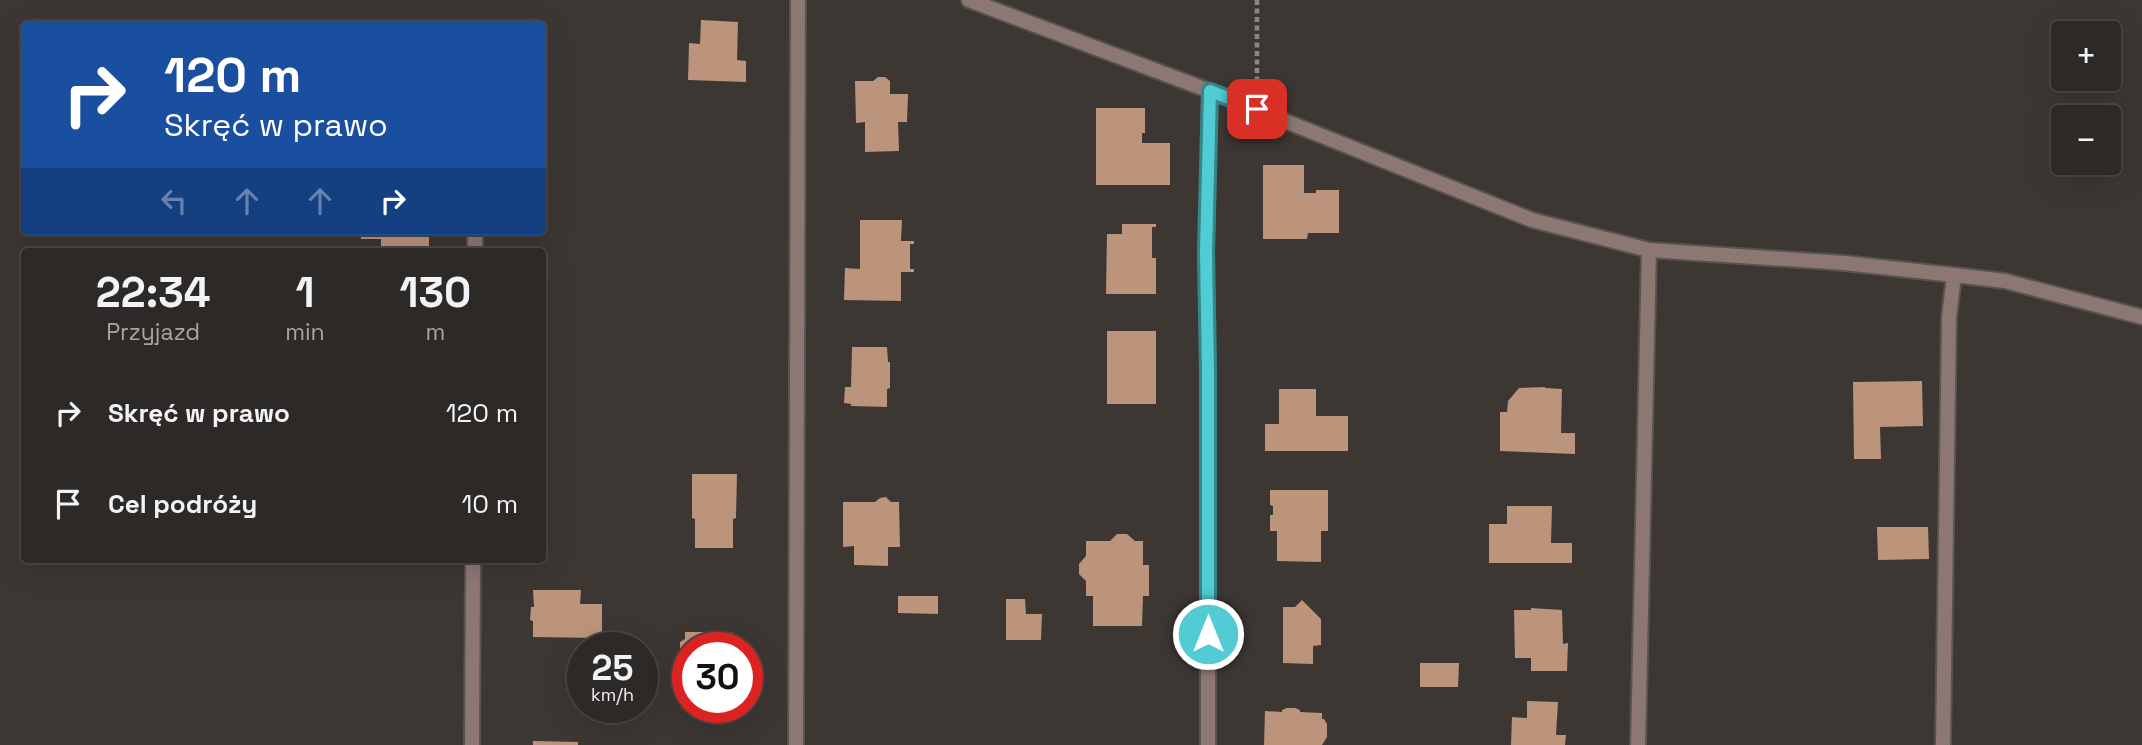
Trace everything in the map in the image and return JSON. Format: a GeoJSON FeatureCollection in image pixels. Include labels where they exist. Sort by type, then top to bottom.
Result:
{"type":"FeatureCollection","features":[{"type":"Feature","properties":{"kind":"street"},"geometry":{"type":"LineString","coordinates":[[796,745],[798,0]]}},
{"type":"Feature","properties":{"kind":"street"},"geometry":{"type":"LineString","coordinates":[[969,0],[1257,109],[1532,220],[1649,250],[1844,263],[2005,281],[2142,317]]}},
{"type":"Feature","properties":{"kind":"street"},"geometry":{"type":"LineString","coordinates":[[1208,745],[1206,252],[1210,91]]}},
{"type":"Feature","properties":{"kind":"street"},"geometry":{"type":"LineString","coordinates":[[1638,745],[1649,250]]}},
{"type":"Feature","properties":{"kind":"street"},"geometry":{"type":"LineString","coordinates":[[1943,745],[1949,318],[1954,275]]}},
{"type":"Feature","properties":{"kind":"street"},"geometry":{"type":"LineString","coordinates":[[472,745],[473,563]]}},
{"type":"Feature","properties":{"kind":"path"},"geometry":{"type":"LineString","coordinates":[[1257,0],[1257,109]]}},
{"type":"Feature","properties":{"kind":"building"},"geometry":{"type":"Polygon","coordinates":[[[701,20],[738,22],[737,60],[746,61],[746,82],[688,80],[689,43],[700,44],[701,20]]]}},
{"type":"Feature","properties":{"kind":"building"},"geometry":{"type":"Polygon","coordinates":[[[878,77],[885,77],[890,81],[890,94],[908,94],[907,122],[898,122],[899,151],[865,152],[865,122],[856,123],[855,81],[873,81],[878,77]]]}},
{"type":"Feature","properties":{"kind":"building"},"geometry":{"type":"Polygon","coordinates":[[[1096,108],[1145,108],[1145,133],[1142,133],[1142,143],[1170,143],[1170,185],[1096,185],[1096,108]]]}},
{"type":"Feature","properties":{"kind":"building"},"geometry":{"type":"Polygon","coordinates":[[[1263,165],[1304,165],[1304,193],[1339,190],[1339,233],[1308,233],[1307,239],[1263,239],[1263,165]]]}},
{"type":"Feature","properties":{"kind":"building"},"geometry":{"type":"Polygon","coordinates":[[[860,220],[902,220],[901,241],[914,241],[914,244],[910,244],[910,269],[914,269],[914,272],[901,272],[901,301],[844,300],[845,268],[860,269],[860,220]]]}},
{"type":"Feature","properties":{"kind":"building"},"geometry":{"type":"Polygon","coordinates":[[[1122,224],[1156,224],[1156,227],[1152,227],[1152,258],[1156,258],[1156,294],[1106,294],[1107,234],[1122,234],[1122,224]]]}},
{"type":"Feature","properties":{"kind":"building"},"geometry":{"type":"Polygon","coordinates":[[[361,235],[429,235],[429,248],[381,248],[381,239],[361,239],[361,235]]]}},
{"type":"Feature","properties":{"kind":"building"},"geometry":{"type":"Polygon","coordinates":[[[1107,331],[1156,331],[1156,404],[1107,404],[1107,331]]]}},
{"type":"Feature","properties":{"kind":"building"},"geometry":{"type":"Polygon","coordinates":[[[852,347],[887,347],[890,388],[887,389],[887,407],[851,406],[844,403],[845,387],[851,387],[852,347]]]}},
{"type":"Feature","properties":{"kind":"building"},"geometry":{"type":"Polygon","coordinates":[[[1922,381],[1923,426],[1880,427],[1881,459],[1854,459],[1853,382],[1922,381]]]}},
{"type":"Feature","properties":{"kind":"building"},"geometry":{"type":"Polygon","coordinates":[[[1519,388],[1562,389],[1561,433],[1575,433],[1575,454],[1500,451],[1500,412],[1507,412],[1508,401],[1519,388]]]}},
{"type":"Feature","properties":{"kind":"building"},"geometry":{"type":"Polygon","coordinates":[[[1279,389],[1316,389],[1316,416],[1348,416],[1348,451],[1265,451],[1265,424],[1279,424],[1279,389]]]}},
{"type":"Feature","properties":{"kind":"building"},"geometry":{"type":"Polygon","coordinates":[[[692,474],[737,474],[733,548],[695,548],[692,474]]]}},
{"type":"Feature","properties":{"kind":"building"},"geometry":{"type":"Polygon","coordinates":[[[1270,490],[1328,490],[1328,531],[1321,531],[1321,562],[1277,561],[1277,531],[1270,531],[1273,506],[1270,505],[1270,490]]]}},
{"type":"Feature","properties":{"kind":"building"},"geometry":{"type":"Polygon","coordinates":[[[886,497],[891,502],[899,502],[900,547],[888,547],[888,566],[854,565],[854,546],[843,547],[843,502],[875,502],[886,497]]]}},
{"type":"Feature","properties":{"kind":"building"},"geometry":{"type":"Polygon","coordinates":[[[1507,506],[1552,506],[1551,543],[1572,543],[1572,563],[1489,563],[1489,524],[1507,524],[1507,506]]]}},
{"type":"Feature","properties":{"kind":"building"},"geometry":{"type":"Polygon","coordinates":[[[1877,527],[1928,527],[1929,559],[1878,560],[1877,527]]]}},
{"type":"Feature","properties":{"kind":"building"},"geometry":{"type":"Polygon","coordinates":[[[1117,534],[1127,534],[1135,541],[1143,541],[1143,565],[1149,565],[1149,596],[1143,596],[1142,626],[1093,626],[1093,596],[1086,596],[1086,581],[1079,574],[1079,564],[1086,556],[1086,541],[1110,541],[1117,534]]]}},
{"type":"Feature","properties":{"kind":"building"},"geometry":{"type":"Polygon","coordinates":[[[533,590],[581,590],[580,604],[602,604],[602,632],[567,632],[567,637],[533,637],[533,621],[530,620],[531,607],[534,607],[533,590]]]}},
{"type":"Feature","properties":{"kind":"building"},"geometry":{"type":"Polygon","coordinates":[[[898,596],[938,596],[938,614],[898,613],[898,596]]]}},
{"type":"Feature","properties":{"kind":"building"},"geometry":{"type":"Polygon","coordinates":[[[1006,599],[1025,599],[1026,614],[1042,614],[1041,640],[1006,640],[1006,599]]]}},
{"type":"Feature","properties":{"kind":"building"},"geometry":{"type":"Polygon","coordinates":[[[1302,600],[1321,619],[1321,645],[1313,646],[1313,664],[1283,663],[1283,607],[1295,607],[1302,600]]]}},
{"type":"Feature","properties":{"kind":"building"},"geometry":{"type":"Polygon","coordinates":[[[1514,610],[1562,610],[1563,644],[1568,643],[1567,671],[1531,671],[1531,658],[1515,658],[1514,610]]]}},
{"type":"Feature","properties":{"kind":"building"},"geometry":{"type":"Polygon","coordinates":[[[1420,663],[1459,663],[1458,687],[1420,687],[1420,663]]]}},
{"type":"Feature","properties":{"kind":"building"},"geometry":{"type":"Polygon","coordinates":[[[1527,701],[1558,702],[1556,735],[1566,735],[1565,745],[1511,745],[1512,717],[1527,718],[1527,701]]]}},
{"type":"Feature","properties":{"kind":"building"},"geometry":{"type":"Polygon","coordinates":[[[1287,708],[1295,708],[1300,712],[1322,713],[1322,719],[1327,724],[1327,737],[1322,745],[1264,745],[1265,711],[1282,712],[1287,708]]]}},
{"type":"Feature","properties":{"kind":"building"},"geometry":{"type":"Polygon","coordinates":[[[533,741],[578,742],[578,745],[533,745],[533,741]]]}},
{"type":"Feature","properties":{"kind":"route"},"geometry":{"type":"LineString","coordinates":[[1208,634],[1206,252],[1210,91],[1257,109]]}}]}
